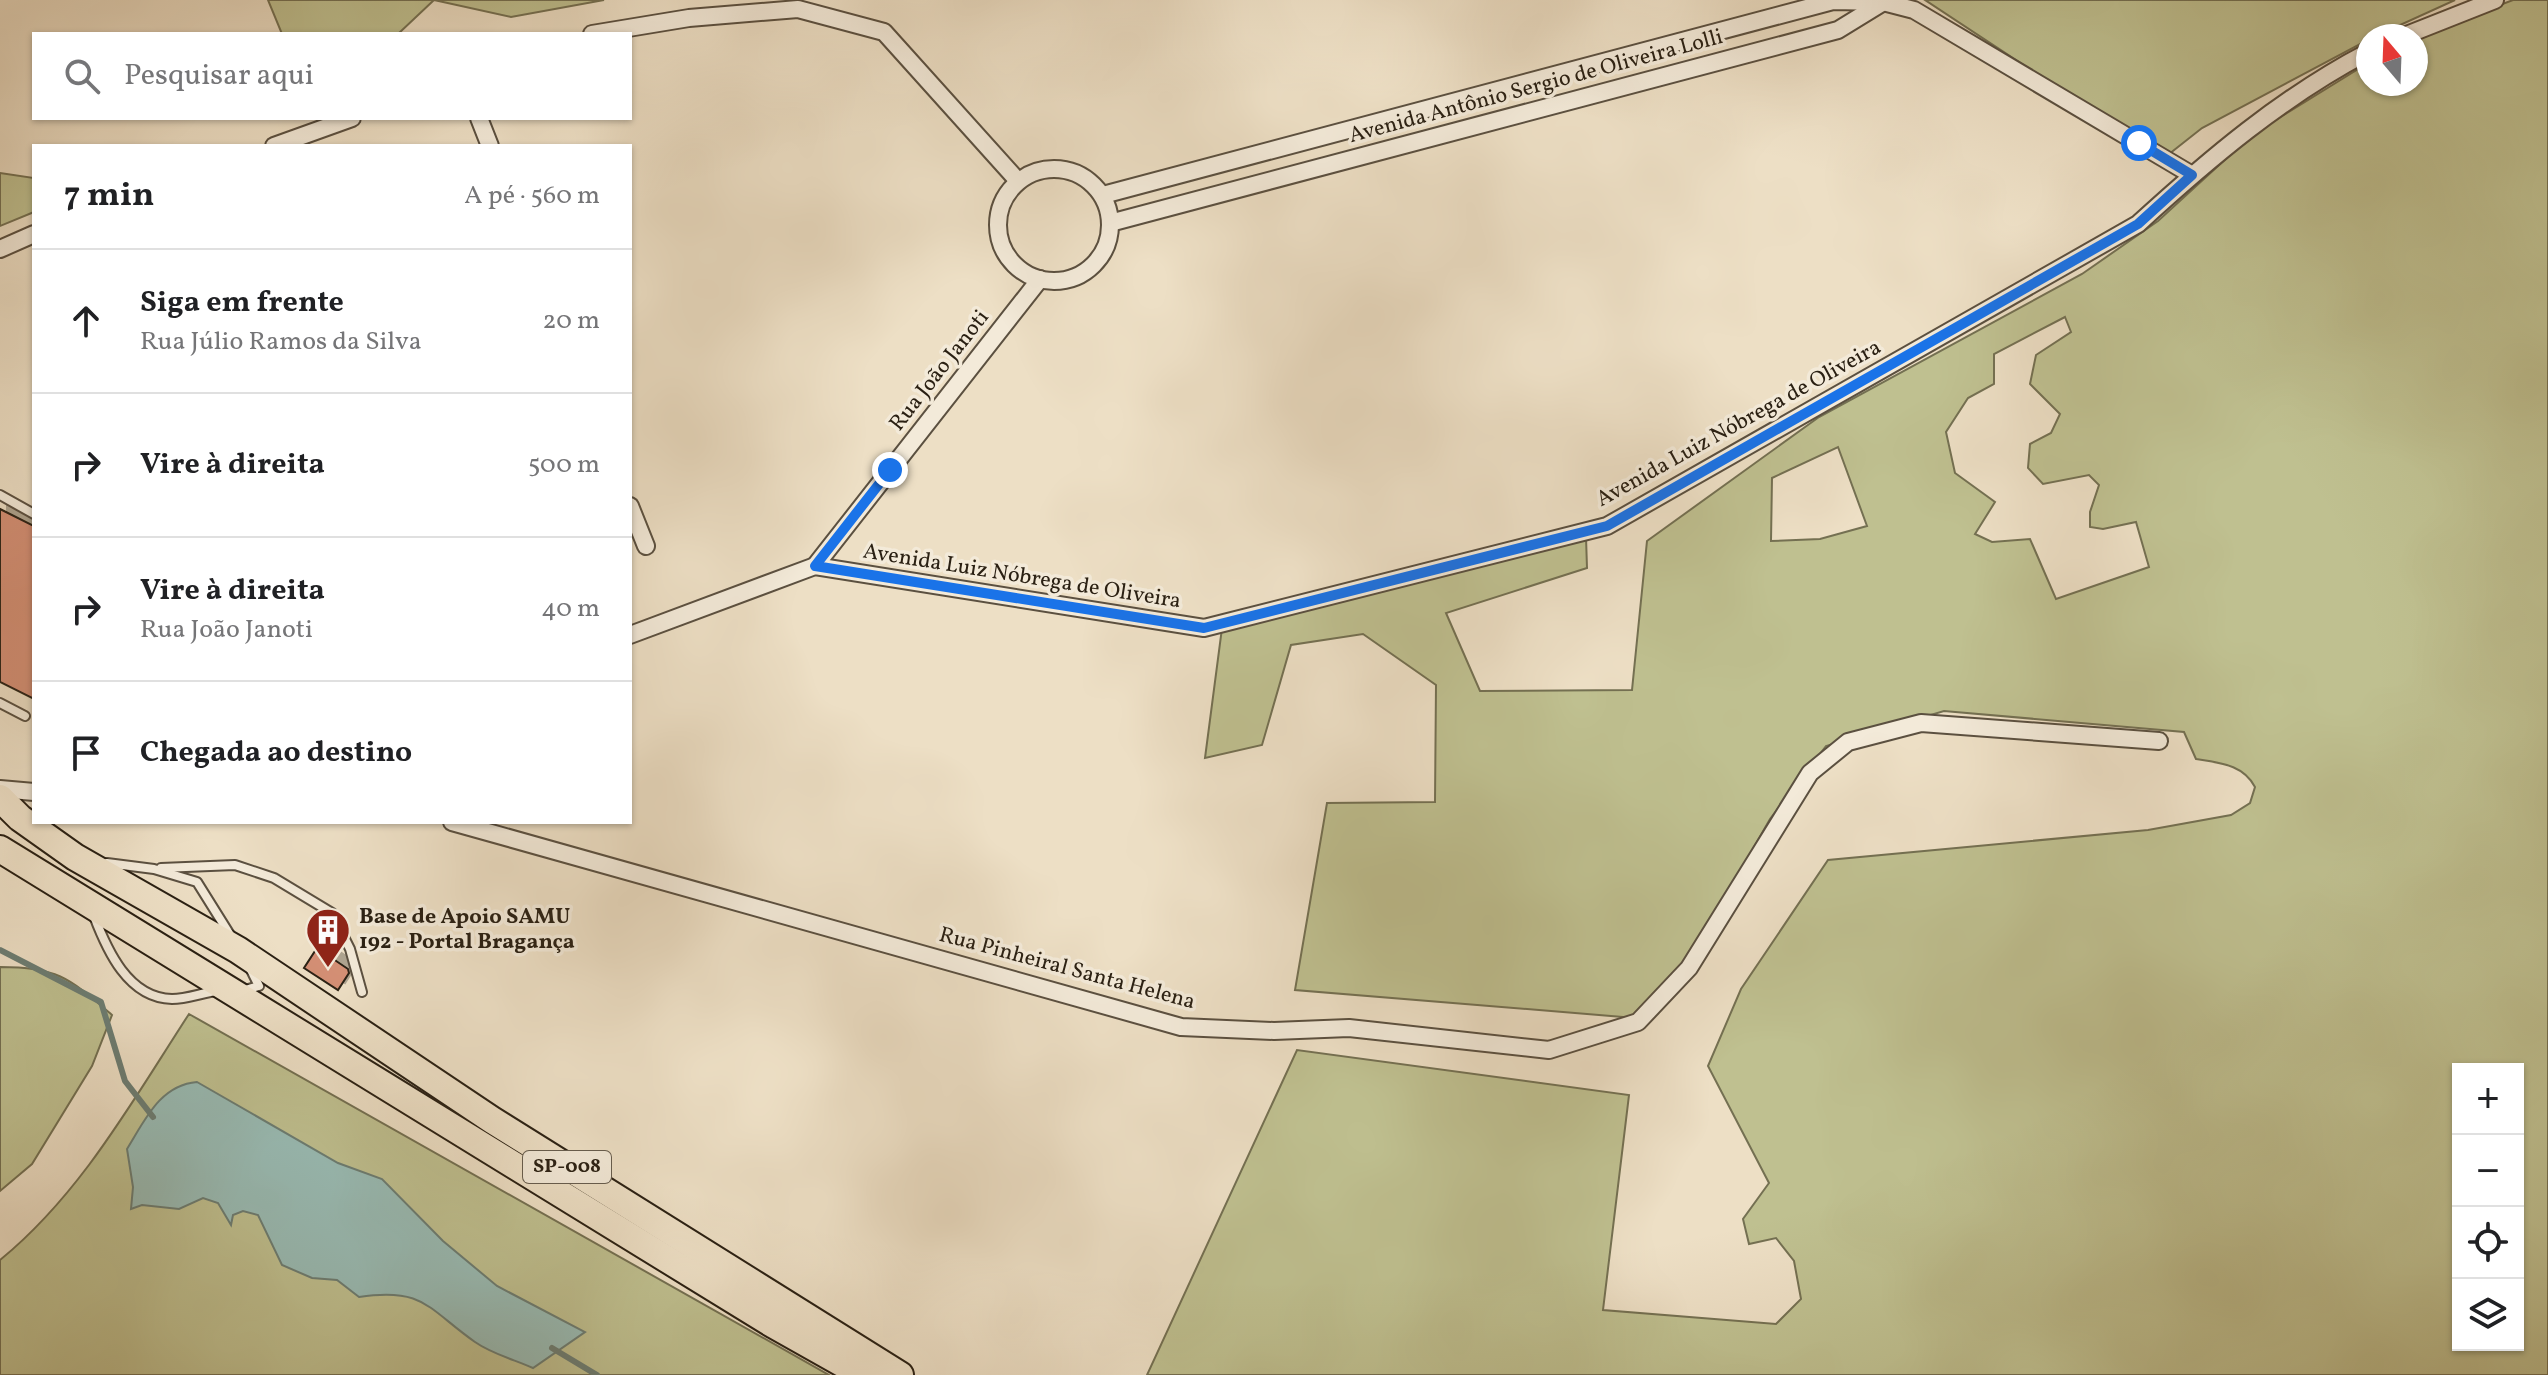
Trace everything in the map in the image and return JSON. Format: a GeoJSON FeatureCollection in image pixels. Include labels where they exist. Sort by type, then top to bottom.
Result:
{"type":"FeatureCollection","features":[{"type":"Feature","properties":{"kind":"main road","name":"SP-008"},"geometry":{"type":"LineString","coordinates":[[0,798],[20,818],[75,857],[238,950],[492,1120],[900,1375]]}},
{"type":"Feature","properties":{"kind":"main road","name":"SP-008"},"geometry":{"type":"LineString","coordinates":[[0,849],[223,989],[774,1325],[863,1375]]}},
{"type":"Feature","properties":{"kind":"street"},"geometry":{"type":"LineString","coordinates":[[689,18],[690,0]]}},
{"type":"Feature","properties":{"kind":"street"},"geometry":{"type":"LineString","coordinates":[[2428,27],[2495,0]]}},
{"type":"Feature","properties":{"kind":"street","name":"Avenida Antônio Sergio de Oliveira Lolli"},"geometry":{"type":"LineString","coordinates":[[1103,195],[1833,1],[1883,2]]}},
{"type":"Feature","properties":{"kind":"street"},"geometry":{"type":"LineString","coordinates":[[1883,2],[1914,10],[2192,175]]}},
{"type":"Feature","properties":{"kind":"street","name":"Avenida Antônio Sergio de Oliveira Lolli"},"geometry":{"type":"LineString","coordinates":[[1110,223],[1838,30],[1883,2]]}},
{"type":"Feature","properties":{"kind":"street"},"geometry":{"type":"LineString","coordinates":[[604,32],[689,18],[798,9],[884,32],[1018,181]]}},
{"type":"Feature","properties":{"kind":"street","name":"Avenida Luiz Nóbrega de Oliveira"},"geometry":{"type":"LineString","coordinates":[[815,566],[1204,628],[1607,526],[2138,224],[2192,175],[2293,95],[2356,59]]}},
{"type":"Feature","properties":{"kind":"street"},"geometry":{"type":"LineString","coordinates":[[280,144],[346,120]]}},
{"type":"Feature","properties":{"kind":"street"},"geometry":{"type":"LineString","coordinates":[[480,120],[489,144]]}},
{"type":"Feature","properties":{"kind":"street"},"geometry":{"type":"LineString","coordinates":[[1054,168],[1073,171],[1091,181],[1103,195],[1110,223],[1104,252],[1092,267],[1075,277],[1040,279],[1011,261],[998,229],[1000,211],[1018,181],[1035,172],[1054,168]]}},
{"type":"Feature","properties":{"kind":"street"},"geometry":{"type":"LineString","coordinates":[[0,249],[32,235]]}},
{"type":"Feature","properties":{"kind":"street","name":"Rua João Janoti"},"geometry":{"type":"LineString","coordinates":[[815,566],[1040,279]]}},
{"type":"Feature","properties":{"kind":"street"},"geometry":{"type":"LineString","coordinates":[[632,511],[646,546]]}},
{"type":"Feature","properties":{"kind":"street"},"geometry":{"type":"LineString","coordinates":[[632,634],[815,566]]}},
{"type":"Feature","properties":{"kind":"street","name":"Rua Pinheiral Santa Helena"},"geometry":{"type":"LineString","coordinates":[[459,824],[1181,1027],[1274,1031],[1349,1028],[1549,1050],[1638,1022],[1689,968],[1810,773],[1848,742],[1921,723],[2159,741]]}},
{"type":"Feature","properties":{"kind":"street"},"geometry":{"type":"LineString","coordinates":[[0,789],[32,792]]}},
{"type":"Feature","properties":{"kind":"lane"},"geometry":{"type":"LineString","coordinates":[[0,495],[32,513]]}},
{"type":"Feature","properties":{"kind":"lane"},"geometry":{"type":"LineString","coordinates":[[0,703],[25,716]]}},
{"type":"Feature","properties":{"kind":"lane"},"geometry":{"type":"LineString","coordinates":[[75,857],[154,869],[197,882]]}},
{"type":"Feature","properties":{"kind":"lane"},"geometry":{"type":"LineString","coordinates":[[89,904],[123,973],[144,993],[171,999],[223,989],[251,991],[259,986],[197,882],[195,876],[200,865]]}},
{"type":"Feature","properties":{"kind":"lane"},"geometry":{"type":"LineString","coordinates":[[154,869],[235,865],[274,878],[332,913],[350,949],[362,992]]}},
{"type":"Feature","properties":{"kind":"green space"},"geometry":{"type":"Polygon","coordinates":[[[268,0],[434,0],[400,32],[281,32],[268,0]]]}},
{"type":"Feature","properties":{"kind":"green space"},"geometry":{"type":"Polygon","coordinates":[[[434,0],[604,0],[511,17],[434,0]]]}},
{"type":"Feature","properties":{"kind":"green space"},"geometry":{"type":"Polygon","coordinates":[[[1925,0],[2455,0],[2402,24],[2356,24],[2356,46],[2202,128],[2164,158],[1925,0]]]}},
{"type":"Feature","properties":{"kind":"green space"},"geometry":{"type":"Polygon","coordinates":[[[2513,0],[2548,0],[2548,1375],[1147,1375],[1297,1050],[1629,1095],[1603,1310],[1776,1324],[1801,1299],[1794,1261],[1776,1238],[1749,1244],[1743,1219],[1769,1183],[1708,1066],[1741,989],[1828,860],[2148,830],[2231,815],[2250,803],[2255,787],[2250,779],[2237,769],[2196,759],[2184,732],[1944,711],[1826,746],[1770,819],[1686,966],[1635,1018],[1295,990],[1327,803],[1435,802],[1436,685],[1363,634],[1291,645],[1262,745],[1205,758],[1222,628],[1586,537],[1587,568],[1446,613],[1480,691],[1632,690],[1647,541],[1819,417],[2082,274],[2158,221],[2253,134],[2356,70],[2356,96],[2428,96],[2428,32],[2513,0]],[[2065,317],[1994,354],[1994,384],[1968,398],[1946,432],[1955,473],[1995,502],[1975,534],[1992,542],[2030,539],[2056,599],[2149,567],[2136,522],[2103,529],[2090,527],[2090,512],[2099,485],[2089,475],[2043,484],[2028,468],[2030,444],[2051,433],[2060,414],[2030,384],[2036,355],[2071,332],[2065,317]],[[1838,447],[1772,478],[1771,541],[1820,539],[1867,526],[1838,447]]]}},
{"type":"Feature","properties":{"kind":"green space"},"geometry":{"type":"Polygon","coordinates":[[[0,173],[32,178],[32,213],[0,226],[0,173]]]}},
{"type":"Feature","properties":{"kind":"green space"},"geometry":{"type":"Polygon","coordinates":[[[0,967],[36,969],[62,977],[112,1015],[92,1066],[32,1164],[0,1191],[0,967]]]}},
{"type":"Feature","properties":{"kind":"green space"},"geometry":{"type":"Polygon","coordinates":[[[189,1014],[829,1375],[0,1375],[0,1260],[56,1206],[81,1176],[189,1014]]]}},
{"type":"Feature","properties":{"kind":"water"},"geometry":{"type":"Polygon","coordinates":[[[197,1082],[338,1163],[382,1179],[443,1241],[497,1286],[585,1332],[533,1368],[482,1346],[424,1303],[412,1298],[398,1295],[359,1297],[337,1280],[312,1278],[282,1265],[258,1215],[243,1211],[233,1215],[231,1225],[218,1203],[203,1198],[179,1209],[142,1205],[131,1209],[133,1187],[127,1149],[163,1097],[184,1085],[197,1082]]]}},
{"type":"Feature","properties":{"kind":"building"},"geometry":{"type":"Polygon","coordinates":[[[0,509],[32,525],[32,698],[0,682],[0,509]]]}},
{"type":"Feature","properties":{"kind":"building","name":"Base de Apoio SAMU 192 - Portal Bragança"},"geometry":{"type":"Polygon","coordinates":[[[317,948],[348,969],[349,973],[338,990],[304,968],[317,948]]]}},
{"type":"Feature","properties":{"kind":"waterway"},"geometry":{"type":"LineString","coordinates":[[0,950],[101,1002],[125,1081],[153,1117]]}},
{"type":"Feature","properties":{"kind":"waterway"},"geometry":{"type":"LineString","coordinates":[[552,1348],[597,1375]]}},
{"type":"Feature","properties":{"kind":"place","name":"Base de Apoio SAMU 192 - Portal Bragança"},"geometry":{"type":"Point","coordinates":[328,969]}},
{"type":"Feature","properties":{"kind":"route"},"geometry":{"type":"LineString","coordinates":[[890,470],[815,566],[1204,628],[1607,526],[2138,224],[2192,175],[2139,143]]}}]}
